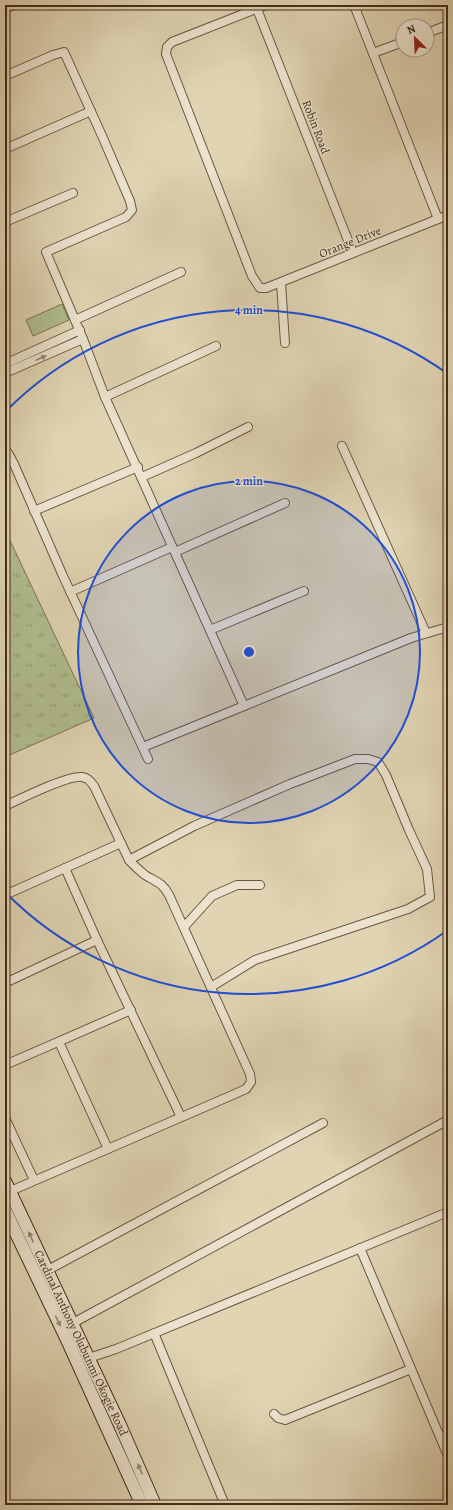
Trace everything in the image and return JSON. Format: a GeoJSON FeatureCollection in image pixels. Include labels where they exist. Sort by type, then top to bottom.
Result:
{"type":"FeatureCollection","features":[{"type":"Feature","properties":{"kind":"street"},"geometry":{"type":"LineString","coordinates":[[5,9],[14,5]]}},
{"type":"Feature","properties":{"kind":"street"},"geometry":{"type":"LineString","coordinates":[[258,9],[266,5]]}},
{"type":"Feature","properties":{"kind":"street"},"geometry":{"type":"LineString","coordinates":[[354,5],[438,219]]}},
{"type":"Feature","properties":{"kind":"street","name":"Orange Drive"},"geometry":{"type":"LineString","coordinates":[[258,9],[172,42],[167,47],[166,54],[252,276],[260,288],[266,288],[280,283],[448,215]]}},
{"type":"Feature","properties":{"kind":"street","name":"Robin Road"},"geometry":{"type":"LineString","coordinates":[[258,9],[353,254]]}},
{"type":"Feature","properties":{"kind":"street"},"geometry":{"type":"LineString","coordinates":[[435,30],[448,25]]}},
{"type":"Feature","properties":{"kind":"street"},"geometry":{"type":"LineString","coordinates":[[373,53],[395,45]]}},
{"type":"Feature","properties":{"kind":"street"},"geometry":{"type":"LineString","coordinates":[[5,76],[53,55],[64,52],[130,201],[132,210],[126,217],[46,252],[80,330],[105,397],[138,467],[244,706]]}},
{"type":"Feature","properties":{"kind":"street"},"geometry":{"type":"LineString","coordinates":[[5,149],[91,111]]}},
{"type":"Feature","properties":{"kind":"street"},"geometry":{"type":"LineString","coordinates":[[5,222],[72,193]]}},
{"type":"Feature","properties":{"kind":"street"},"geometry":{"type":"LineString","coordinates":[[75,320],[181,272]]}},
{"type":"Feature","properties":{"kind":"street"},"geometry":{"type":"LineString","coordinates":[[280,283],[285,343]]}},
{"type":"Feature","properties":{"kind":"street"},"geometry":{"type":"LineString","coordinates":[[5,364],[80,330]]}},
{"type":"Feature","properties":{"kind":"street"},"geometry":{"type":"LineString","coordinates":[[5,373],[83,339]]}},
{"type":"Feature","properties":{"kind":"street"},"geometry":{"type":"LineString","coordinates":[[105,397],[216,346]]}},
{"type":"Feature","properties":{"kind":"street"},"geometry":{"type":"LineString","coordinates":[[142,477],[196,453],[248,427]]}},
{"type":"Feature","properties":{"kind":"street"},"geometry":{"type":"LineString","coordinates":[[342,446],[426,633]]}},
{"type":"Feature","properties":{"kind":"street"},"geometry":{"type":"LineString","coordinates":[[5,454],[8,453],[70,592],[148,759]]}},
{"type":"Feature","properties":{"kind":"street"},"geometry":{"type":"LineString","coordinates":[[34,511],[138,467]]}},
{"type":"Feature","properties":{"kind":"street"},"geometry":{"type":"LineString","coordinates":[[70,592],[285,503]]}},
{"type":"Feature","properties":{"kind":"street"},"geometry":{"type":"LineString","coordinates":[[210,630],[304,591]]}},
{"type":"Feature","properties":{"kind":"street"},"geometry":{"type":"LineString","coordinates":[[142,747],[426,633],[448,627]]}},
{"type":"Feature","properties":{"kind":"street"},"geometry":{"type":"LineString","coordinates":[[129,860],[194,826],[290,784],[355,759],[368,759],[378,762],[386,775],[427,869],[430,897],[408,909],[256,960],[211,987]]}},
{"type":"Feature","properties":{"kind":"street"},"geometry":{"type":"LineString","coordinates":[[5,806],[52,785],[80,776],[87,778],[94,786],[129,860],[136,868],[161,883],[165,888],[250,1074],[251,1082],[246,1089],[108,1149],[34,1180],[7,1188]]}},
{"type":"Feature","properties":{"kind":"street"},"geometry":{"type":"LineString","coordinates":[[5,895],[121,843]]}},
{"type":"Feature","properties":{"kind":"street"},"geometry":{"type":"LineString","coordinates":[[65,868],[97,940],[181,1117]]}},
{"type":"Feature","properties":{"kind":"street"},"geometry":{"type":"LineString","coordinates":[[184,927],[212,896],[237,884],[260,885]]}},
{"type":"Feature","properties":{"kind":"street"},"geometry":{"type":"LineString","coordinates":[[5,983],[97,940]]}},
{"type":"Feature","properties":{"kind":"street"},"geometry":{"type":"LineString","coordinates":[[5,1065],[131,1010]]}},
{"type":"Feature","properties":{"kind":"street"},"geometry":{"type":"LineString","coordinates":[[59,1042],[108,1149]]}},
{"type":"Feature","properties":{"kind":"street"},"geometry":{"type":"LineString","coordinates":[[5,1118],[34,1180]]}},
{"type":"Feature","properties":{"kind":"street"},"geometry":{"type":"LineString","coordinates":[[73,1323],[448,1120]]}},
{"type":"Feature","properties":{"kind":"street"},"geometry":{"type":"LineString","coordinates":[[46,1271],[322,1123]]}},
{"type":"Feature","properties":{"kind":"street","name":"Cardinal Anthony Olubunmi Okogie Road"},"geometry":{"type":"LineString","coordinates":[[7,1188],[46,1271],[73,1323],[155,1505]]}},
{"type":"Feature","properties":{"kind":"street","name":"Cardinal Anthony Olubunmi Okogie Road"},"geometry":{"type":"LineString","coordinates":[[5,1210],[68,1342],[142,1505]]}},
{"type":"Feature","properties":{"kind":"street"},"geometry":{"type":"LineString","coordinates":[[89,1358],[154,1333],[448,1212]]}},
{"type":"Feature","properties":{"kind":"street"},"geometry":{"type":"LineString","coordinates":[[360,1248],[448,1456]]}},
{"type":"Feature","properties":{"kind":"street"},"geometry":{"type":"LineString","coordinates":[[154,1333],[225,1505]]}},
{"type":"Feature","properties":{"kind":"street"},"geometry":{"type":"LineString","coordinates":[[274,1414],[278,1418],[285,1420],[411,1369]]}},
{"type":"Feature","properties":{"kind":"green space"},"geometry":{"type":"Polygon","coordinates":[[[62,304],[69,320],[33,336],[26,320],[62,304]]]}},
{"type":"Feature","properties":{"kind":"green space"},"geometry":{"type":"Polygon","coordinates":[[[5,530],[94,718],[5,757],[5,530]]]}}]}
